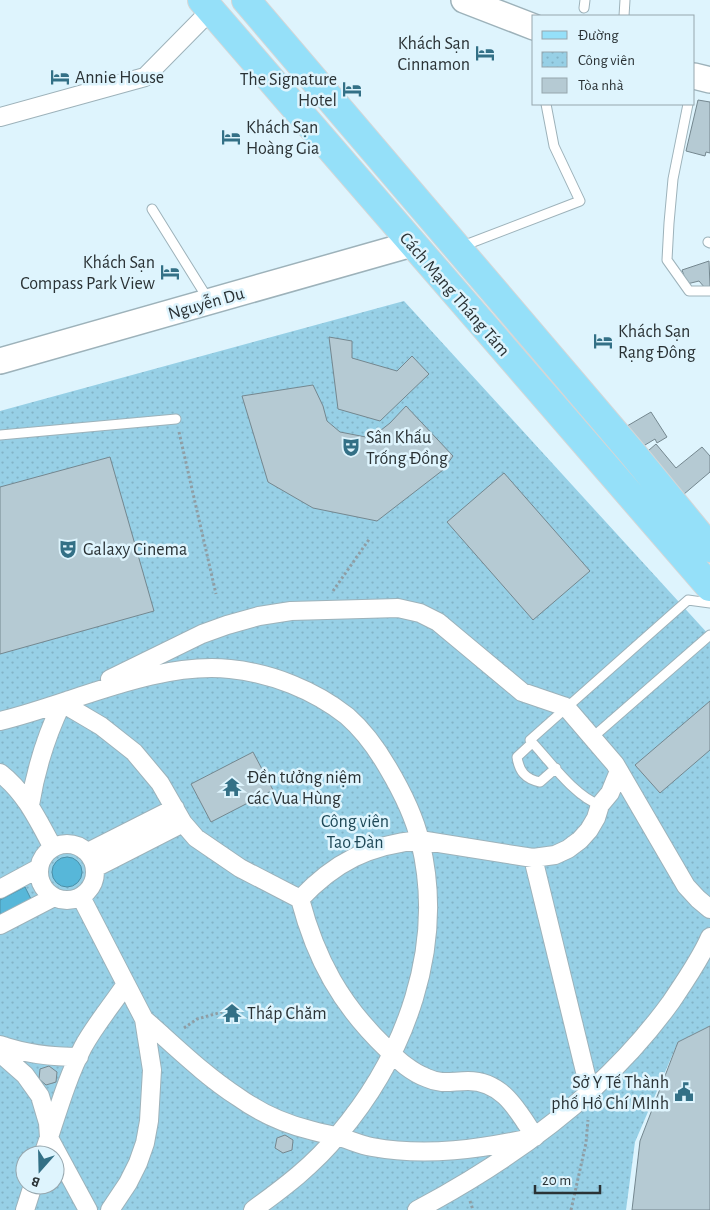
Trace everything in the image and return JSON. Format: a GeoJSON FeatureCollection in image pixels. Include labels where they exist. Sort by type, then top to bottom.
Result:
{"type":"FeatureCollection","features":[{"type":"Feature","properties":{"kind":"main road","name":"Cách Mạng Tháng Tám"},"geometry":{"type":"LineString","coordinates":[[246,0],[633,454],[710,548]]}},
{"type":"Feature","properties":{"kind":"main road","name":"Cách Mạng Tháng Tám"},"geometry":{"type":"LineString","coordinates":[[206,5],[710,587]]}},
{"type":"Feature","properties":{"kind":"street"},"geometry":{"type":"LineString","coordinates":[[464,0],[532,26]]}},
{"type":"Feature","properties":{"kind":"street"},"geometry":{"type":"LineString","coordinates":[[0,116],[145,77],[206,5]]}},
{"type":"Feature","properties":{"kind":"street"},"geometry":{"type":"LineString","coordinates":[[695,76],[710,80]]}},
{"type":"Feature","properties":{"kind":"street","name":"Nguyễn Du"},"geometry":{"type":"LineString","coordinates":[[0,361],[412,244]]}},
{"type":"Feature","properties":{"kind":"street"},"geometry":{"type":"LineString","coordinates":[[30,804],[34,777],[42,749],[62,703],[178,645],[227,625],[259,616],[291,611],[398,608],[420,613],[438,622],[522,692],[566,707],[593,737],[619,771],[686,886],[710,909]]}},
{"type":"Feature","properties":{"kind":"street"},"geometry":{"type":"LineString","coordinates":[[0,721],[133,681],[189,670],[229,669],[253,673],[284,682],[300,688],[333,706],[348,717],[366,737],[398,784],[411,812],[420,840],[427,893],[426,946],[414,1000],[392,1054],[366,1098],[338,1136],[298,1176],[253,1210]]}},
{"type":"Feature","properties":{"kind":"street"},"geometry":{"type":"LineString","coordinates":[[62,703],[101,726],[134,752],[160,783],[179,815],[196,838],[217,854],[270,885],[300,899]]}},
{"type":"Feature","properties":{"kind":"street"},"geometry":{"type":"LineString","coordinates":[[300,899],[317,881],[348,860],[383,846],[420,840],[533,858],[555,855],[568,849],[589,830],[596,818],[600,805],[610,793],[619,771]]}},
{"type":"Feature","properties":{"kind":"street"},"geometry":{"type":"LineString","coordinates":[[0,773],[18,788],[30,804],[53,848]]}},
{"type":"Feature","properties":{"kind":"street"},"geometry":{"type":"LineString","coordinates":[[88,852],[179,815]]}},
{"type":"Feature","properties":{"kind":"street"},"geometry":{"type":"LineString","coordinates":[[95,868],[179,815]]}},
{"type":"Feature","properties":{"kind":"street"},"geometry":{"type":"LineString","coordinates":[[62,844],[71,844],[88,852],[93,860],[95,868],[93,885],[81,897],[63,900],[54,897],[42,885],[39,868],[46,853],[53,848],[62,844]]}},
{"type":"Feature","properties":{"kind":"street"},"geometry":{"type":"LineString","coordinates":[[533,858],[590,1092]]}},
{"type":"Feature","properties":{"kind":"street"},"geometry":{"type":"LineString","coordinates":[[0,889],[39,868]]}},
{"type":"Feature","properties":{"kind":"street"},"geometry":{"type":"LineString","coordinates":[[0,925],[54,897]]}},
{"type":"Feature","properties":{"kind":"street"},"geometry":{"type":"LineString","coordinates":[[81,897],[144,1019],[152,1070],[149,1121],[138,1163],[128,1183],[110,1210]]}},
{"type":"Feature","properties":{"kind":"street"},"geometry":{"type":"LineString","coordinates":[[300,899],[308,931],[317,952],[339,993],[372,1035],[414,1072],[426,1078],[452,1083],[474,1081],[496,1088],[512,1102],[535,1137]]}},
{"type":"Feature","properties":{"kind":"street"},"geometry":{"type":"LineString","coordinates":[[417,1210],[486,1170],[535,1137],[590,1092],[616,1067],[659,1018],[694,966],[710,937]]}},
{"type":"Feature","properties":{"kind":"street"},"geometry":{"type":"LineString","coordinates":[[47,1145],[64,1091],[79,1057],[95,1028],[126,984]]}},
{"type":"Feature","properties":{"kind":"street"},"geometry":{"type":"LineString","coordinates":[[144,1019],[222,1086],[257,1109],[282,1121],[309,1130],[338,1136],[370,1147],[418,1151],[477,1148],[535,1137]]}},
{"type":"Feature","properties":{"kind":"street"},"geometry":{"type":"LineString","coordinates":[[0,1045],[37,1055],[79,1057]]}},
{"type":"Feature","properties":{"kind":"street"},"geometry":{"type":"LineString","coordinates":[[0,1053],[25,1074],[36,1091],[45,1109],[49,1138],[88,1210]]}},
{"type":"Feature","properties":{"kind":"street"},"geometry":{"type":"LineString","coordinates":[[25,1210],[30,1195]]}},
{"type":"Feature","properties":{"kind":"lane"},"geometry":{"type":"LineString","coordinates":[[624,15],[625,0]]}},
{"type":"Feature","properties":{"kind":"lane"},"geometry":{"type":"LineString","coordinates":[[456,248],[580,201],[554,146],[546,105]]}},
{"type":"Feature","properties":{"kind":"lane"},"geometry":{"type":"LineString","coordinates":[[688,105],[673,179],[667,260],[689,291],[710,291]]}},
{"type":"Feature","properties":{"kind":"lane"},"geometry":{"type":"LineString","coordinates":[[152,209],[209,302]]}},
{"type":"Feature","properties":{"kind":"lane"},"geometry":{"type":"LineString","coordinates":[[0,435],[176,419]]}},
{"type":"Feature","properties":{"kind":"lane"},"geometry":{"type":"LineString","coordinates":[[600,805],[585,798],[530,740],[688,600],[710,603]]}},
{"type":"Feature","properties":{"kind":"lane"},"geometry":{"type":"LineString","coordinates":[[593,737],[710,634]]}},
{"type":"Feature","properties":{"kind":"lane"},"geometry":{"type":"LineString","coordinates":[[532,743],[516,757],[518,766],[523,773],[528,778],[540,782],[556,768]]}},
{"type":"Feature","properties":{"kind":"path"},"geometry":{"type":"LineString","coordinates":[[176,419],[216,594]]}},
{"type":"Feature","properties":{"kind":"path"},"geometry":{"type":"LineString","coordinates":[[320,610],[370,538]]}},
{"type":"Feature","properties":{"kind":"path"},"geometry":{"type":"LineString","coordinates":[[171,1043],[190,1023],[222,1012]]}},
{"type":"Feature","properties":{"kind":"path"},"geometry":{"type":"LineString","coordinates":[[571,1210],[586,1143],[590,1092]]}},
{"type":"Feature","properties":{"kind":"green space","name":"Công viên Tao Đàn"},"geometry":{"type":"Polygon","coordinates":[[[404,301],[710,636],[710,1026],[678,1042],[635,1142],[626,1210],[0,1210],[0,411],[404,301]]]}},
{"type":"Feature","properties":{"kind":"shaded area"},"geometry":{"type":"Polygon","coordinates":[[[67,857],[77,862],[82,872],[77,882],[67,887],[57,882],[52,872],[57,862],[67,857]]]}},
{"type":"Feature","properties":{"kind":"shaded area"},"geometry":{"type":"Polygon","coordinates":[[[25,887],[31,899],[0,915],[0,900],[25,887]]]}},
{"type":"Feature","properties":{"kind":"building"},"geometry":{"type":"Polygon","coordinates":[[[698,100],[710,102],[710,153],[706,152],[705,156],[686,151],[698,100]]]}},
{"type":"Feature","properties":{"kind":"building"},"geometry":{"type":"Polygon","coordinates":[[[709,261],[710,286],[705,288],[699,281],[687,284],[682,270],[709,261]]]}},
{"type":"Feature","properties":{"kind":"building"},"geometry":{"type":"Polygon","coordinates":[[[329,337],[352,341],[352,358],[397,371],[412,356],[429,374],[380,421],[338,409],[329,337]]]}},
{"type":"Feature","properties":{"kind":"building","name":"Sân Khấu Trống Đồng"},"geometry":{"type":"Polygon","coordinates":[[[313,385],[323,406],[327,421],[340,432],[371,438],[390,423],[406,406],[453,456],[443,470],[377,521],[313,508],[268,482],[242,396],[313,385]]]}},
{"type":"Feature","properties":{"kind":"building"},"geometry":{"type":"Polygon","coordinates":[[[651,412],[667,437],[657,443],[655,439],[635,451],[622,429],[651,412]]]}},
{"type":"Feature","properties":{"kind":"building"},"geometry":{"type":"Polygon","coordinates":[[[656,444],[676,468],[702,447],[710,456],[710,472],[677,500],[641,457],[656,444]]]}},
{"type":"Feature","properties":{"kind":"building","name":"Galaxy Cinema"},"geometry":{"type":"Polygon","coordinates":[[[110,457],[154,611],[0,654],[0,487],[110,457]]]}},
{"type":"Feature","properties":{"kind":"building"},"geometry":{"type":"Polygon","coordinates":[[[504,473],[590,571],[533,620],[447,522],[504,473]]]}},
{"type":"Feature","properties":{"kind":"building"},"geometry":{"type":"Polygon","coordinates":[[[710,701],[710,750],[660,793],[635,765],[710,701]]]}},
{"type":"Feature","properties":{"kind":"building","name":"Đền tưởng niệm các Vua Hùng"},"geometry":{"type":"Polygon","coordinates":[[[253,752],[273,790],[211,822],[191,784],[253,752]]]}},
{"type":"Feature","properties":{"kind":"building","name":"Tháp Chăm"},"geometry":{"type":"Polygon","coordinates":[[[228,1008],[237,1008],[237,1017],[228,1018],[228,1008]]]}},
{"type":"Feature","properties":{"kind":"building","name":"Sở Y Tế Thành phố Hồ Chí MInh"},"geometry":{"type":"Polygon","coordinates":[[[710,1026],[710,1210],[632,1210],[640,1141],[678,1042],[710,1026]]]}},
{"type":"Feature","properties":{"kind":"building"},"geometry":{"type":"Polygon","coordinates":[[[49,1066],[57,1072],[56,1082],[46,1085],[39,1079],[40,1069],[49,1066]]]}},
{"type":"Feature","properties":{"kind":"building"},"geometry":{"type":"Polygon","coordinates":[[[285,1135],[293,1140],[292,1150],[283,1153],[275,1148],[277,1138],[285,1135]]]}},
{"type":"Feature","properties":{"kind":"place","name":"Khách Sạn Cinnamon"},"geometry":{"type":"Point","coordinates":[485,53]}},
{"type":"Feature","properties":{"kind":"place","name":"Annie House"},"geometry":{"type":"Point","coordinates":[60,77]}},
{"type":"Feature","properties":{"kind":"place","name":"The Signature Hotel"},"geometry":{"type":"Point","coordinates":[352,89]}},
{"type":"Feature","properties":{"kind":"place","name":"Khách Sạn Hoàng Gia"},"geometry":{"type":"Point","coordinates":[231,137]}},
{"type":"Feature","properties":{"kind":"place","name":"Khách Sạn Compass Park View"},"geometry":{"type":"Point","coordinates":[170,272]}},
{"type":"Feature","properties":{"kind":"place","name":"Khách Sạn Rạng Đông"},"geometry":{"type":"Point","coordinates":[603,341]}},
{"type":"Feature","properties":{"kind":"place","name":"Sân Khấu Trống Đồng"},"geometry":{"type":"Point","coordinates":[351,447]}},
{"type":"Feature","properties":{"kind":"place","name":"Galaxy Cinema"},"geometry":{"type":"Point","coordinates":[68,549]}},
{"type":"Feature","properties":{"kind":"place","name":"Đền tưởng niệm các Vua Hùng"},"geometry":{"type":"Point","coordinates":[232,787]}},
{"type":"Feature","properties":{"kind":"place","name":"Tháp Chăm"},"geometry":{"type":"Point","coordinates":[232,1013]}},
{"type":"Feature","properties":{"kind":"place","name":"Sở Y Tế Thành phố Hồ Chí MInh"},"geometry":{"type":"Point","coordinates":[684,1092]}}]}
